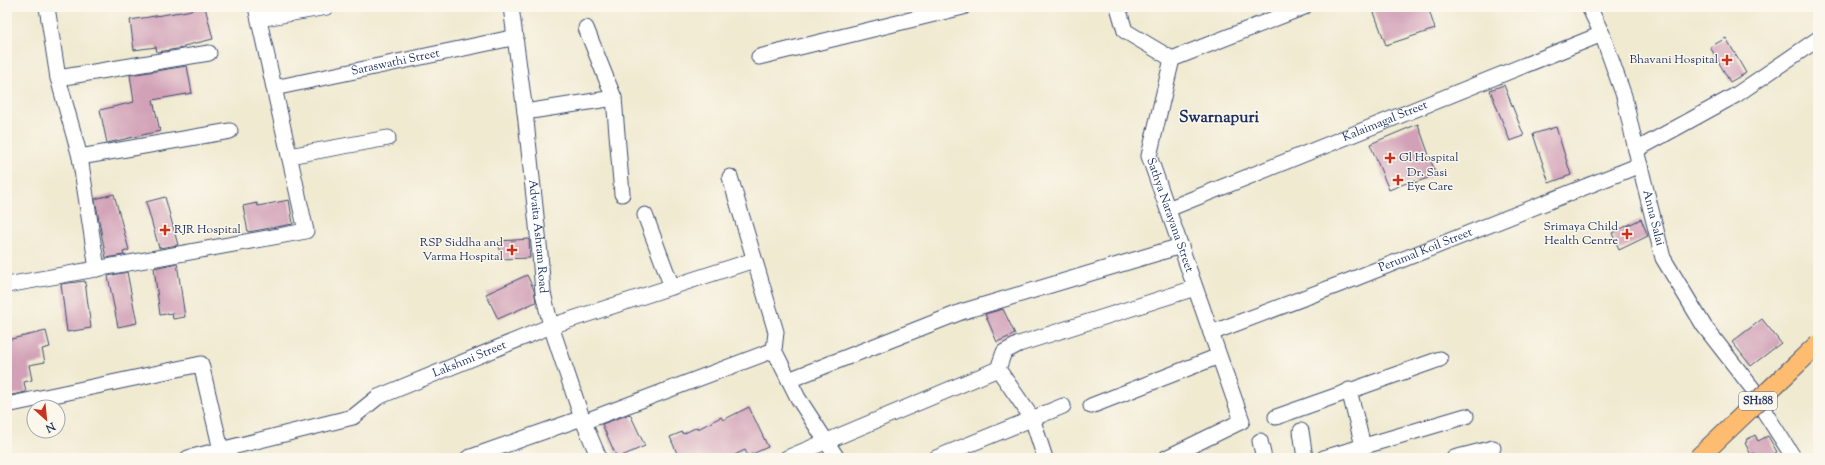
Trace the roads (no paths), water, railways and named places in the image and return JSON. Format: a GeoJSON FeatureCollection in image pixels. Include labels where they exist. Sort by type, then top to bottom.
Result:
{"type":"FeatureCollection","features":[{"type":"Feature","properties":{"kind":"main road","name":"SH188"},"geometry":{"type":"LineString","coordinates":[[1698,458],[1818,344]]}},
{"type":"Feature","properties":{"kind":"street"},"geometry":{"type":"LineString","coordinates":[[47,7],[58,78],[80,157],[97,269]]}},
{"type":"Feature","properties":{"kind":"street"},"geometry":{"type":"LineString","coordinates":[[7,285],[306,232],[258,13],[327,7]]}},
{"type":"Feature","properties":{"kind":"street","name":"Advaita Ashram Road"},"geometry":{"type":"LineString","coordinates":[[511,7],[525,112],[543,293],[551,326],[583,420],[599,458]]}},
{"type":"Feature","properties":{"kind":"street"},"geometry":{"type":"LineString","coordinates":[[759,57],[962,7]]}},
{"type":"Feature","properties":{"kind":"street"},"geometry":{"type":"LineString","coordinates":[[1118,7],[1125,31],[1172,59],[1304,7]]}},
{"type":"Feature","properties":{"kind":"street","name":"Anna Salai"},"geometry":{"type":"LineString","coordinates":[[1588,7],[1602,34],[1624,96],[1663,258],[1704,326],[1765,405],[1794,458]]}},
{"type":"Feature","properties":{"kind":"street"},"geometry":{"type":"LineString","coordinates":[[586,28],[614,98],[622,194]]}},
{"type":"Feature","properties":{"kind":"street","name":"Kalaimagal Street"},"geometry":{"type":"LineString","coordinates":[[1168,209],[1602,34]]}},
{"type":"Feature","properties":{"kind":"street","name":"Saraswathi Street"},"geometry":{"type":"LineString","coordinates":[[274,88],[516,37]]}},
{"type":"Feature","properties":{"kind":"street"},"geometry":{"type":"LineString","coordinates":[[1636,150],[1736,95],[1818,39]]}},
{"type":"Feature","properties":{"kind":"street"},"geometry":{"type":"LineString","coordinates":[[58,78],[209,53]]}},
{"type":"Feature","properties":{"kind":"street","name":"Sathya Narayana Street"},"geometry":{"type":"LineString","coordinates":[[1166,458],[1242,421],[1149,156],[1172,59]]}},
{"type":"Feature","properties":{"kind":"street"},"geometry":{"type":"LineString","coordinates":[[525,112],[614,98]]}},
{"type":"Feature","properties":{"kind":"street"},"geometry":{"type":"LineString","coordinates":[[80,157],[230,131]]}},
{"type":"Feature","properties":{"kind":"street"},"geometry":{"type":"LineString","coordinates":[[289,156],[388,138]]}},
{"type":"Feature","properties":{"kind":"street","name":"Perumal Koil Street"},"geometry":{"type":"LineString","coordinates":[[1211,334],[1640,165]]}},
{"type":"Feature","properties":{"kind":"street"},"geometry":{"type":"LineString","coordinates":[[730,177],[776,332],[774,350],[798,398],[837,458]]}},
{"type":"Feature","properties":{"kind":"street"},"geometry":{"type":"LineString","coordinates":[[645,215],[672,287]]}},
{"type":"Feature","properties":{"kind":"street"},"geometry":{"type":"LineString","coordinates":[[789,380],[961,312],[1180,246]]}},
{"type":"Feature","properties":{"kind":"street","name":"Lakshmi Street"},"geometry":{"type":"LineString","coordinates":[[188,458],[353,416],[378,397],[551,326],[754,260]]}},
{"type":"Feature","properties":{"kind":"street"},"geometry":{"type":"LineString","coordinates":[[787,458],[998,369],[1004,352],[1019,344],[1195,288]]}},
{"type":"Feature","properties":{"kind":"street"},"geometry":{"type":"LineString","coordinates":[[468,458],[583,420],[774,350]]}},
{"type":"Feature","properties":{"kind":"street"},"geometry":{"type":"LineString","coordinates":[[1091,406],[1219,356]]}},
{"type":"Feature","properties":{"kind":"street"},"geometry":{"type":"LineString","coordinates":[[1276,417],[1440,358]]}},
{"type":"Feature","properties":{"kind":"street"},"geometry":{"type":"LineString","coordinates":[[7,404],[201,364],[221,450]]}},
{"type":"Feature","properties":{"kind":"street"},"geometry":{"type":"LineString","coordinates":[[998,369],[1032,418],[1045,458]]}},
{"type":"Feature","properties":{"kind":"street"},"geometry":{"type":"LineString","coordinates":[[1349,390],[1363,446]]}},
{"type":"Feature","properties":{"kind":"street"},"geometry":{"type":"LineString","coordinates":[[936,458],[1063,406]]}},
{"type":"Feature","properties":{"kind":"street"},"geometry":{"type":"LineString","coordinates":[[1324,458],[1466,416]]}},
{"type":"Feature","properties":{"kind":"street"},"geometry":{"type":"LineString","coordinates":[[1301,431],[1305,458]]}},
{"type":"Feature","properties":{"kind":"street"},"geometry":{"type":"LineString","coordinates":[[1260,441],[1264,458]]}},
{"type":"Feature","properties":{"kind":"street"},"geometry":{"type":"LineString","coordinates":[[1454,458],[1493,448]]}},
{"type":"Feature","properties":{"kind":"place","name":"Bhavani Hospital"},"geometry":{"type":"Point","coordinates":[1727,60]}},
{"type":"Feature","properties":{"kind":"place","name":"Gl Hospital"},"geometry":{"type":"Point","coordinates":[1390,158]}},
{"type":"Feature","properties":{"kind":"place","name":"Dr. Sasi Eye Care"},"geometry":{"type":"Point","coordinates":[1398,180]}},
{"type":"Feature","properties":{"kind":"place","name":"RJR Hospital"},"geometry":{"type":"Point","coordinates":[165,230]}},
{"type":"Feature","properties":{"kind":"place","name":"Srimaya Child Health Centre"},"geometry":{"type":"Point","coordinates":[1627,234]}},
{"type":"Feature","properties":{"kind":"place","name":"RSP Siddha and Varma Hospital"},"geometry":{"type":"Point","coordinates":[512,250]}},
{"type":"Feature","properties":{"kind":"district","name":"Swarnapuri"},"geometry":{"type":"Point","coordinates":[1219,118]}}]}
